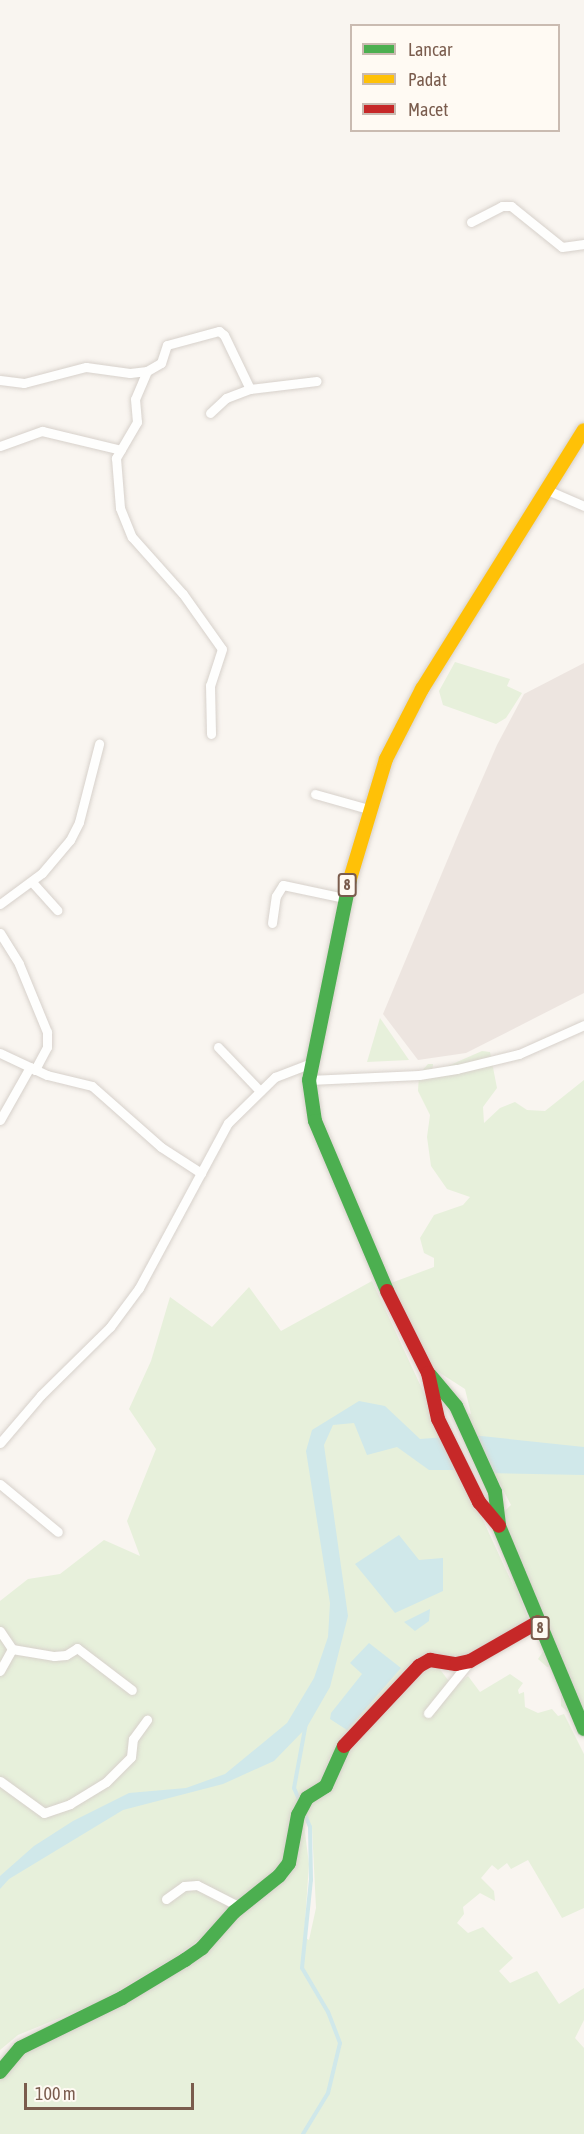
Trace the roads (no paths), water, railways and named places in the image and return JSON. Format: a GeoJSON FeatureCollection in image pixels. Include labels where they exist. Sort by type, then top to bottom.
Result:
{"type":"FeatureCollection","features":[{"type":"Feature","properties":{"kind":"main road","name":"8"},"geometry":{"type":"LineString","coordinates":[[584,430],[422,689],[392,745],[368,809],[344,898],[309,1080],[315,1121],[342,1177],[375,1266],[428,1373],[456,1406],[495,1492],[499,1526],[584,1729]]}},
{"type":"Feature","properties":{"kind":"main road","name":"8"},"geometry":{"type":"LineString","coordinates":[[428,1373],[438,1419],[479,1502],[499,1526]]}},
{"type":"Feature","properties":{"kind":"main road"},"geometry":{"type":"LineString","coordinates":[[0,2072],[20,2048],[122,1998],[185,1960],[289,1863],[298,1815],[307,1798],[328,1783],[347,1740],[419,1666],[430,1660],[456,1664],[470,1661],[538,1622]]}},
{"type":"Feature","properties":{"kind":"street"},"geometry":{"type":"LineString","coordinates":[[471,222],[502,206],[511,206],[562,247],[584,244]]}},
{"type":"Feature","properties":{"kind":"street"},"geometry":{"type":"LineString","coordinates":[[0,380],[24,383],[86,367],[130,373],[147,371],[161,363],[167,345],[219,331],[224,335],[250,389]]}},
{"type":"Feature","properties":{"kind":"street"},"geometry":{"type":"LineString","coordinates":[[147,371],[135,399],[137,422],[121,450],[116,467],[125,524],[183,594],[222,649],[210,685],[211,734]]}},
{"type":"Feature","properties":{"kind":"street"},"geometry":{"type":"LineString","coordinates":[[210,413],[226,398],[250,389],[317,381]]}},
{"type":"Feature","properties":{"kind":"street"},"geometry":{"type":"LineString","coordinates":[[0,446],[42,430],[121,450]]}},
{"type":"Feature","properties":{"kind":"street"},"geometry":{"type":"LineString","coordinates":[[547,490],[584,506]]}},
{"type":"Feature","properties":{"kind":"street"},"geometry":{"type":"LineString","coordinates":[[0,904],[32,882],[70,840],[79,822],[99,744]]}},
{"type":"Feature","properties":{"kind":"street"},"geometry":{"type":"LineString","coordinates":[[315,794],[368,809]]}},
{"type":"Feature","properties":{"kind":"street"},"geometry":{"type":"LineString","coordinates":[[32,882],[57,910]]}},
{"type":"Feature","properties":{"kind":"street"},"geometry":{"type":"LineString","coordinates":[[272,923],[276,896],[283,885],[344,898]]}},
{"type":"Feature","properties":{"kind":"street"},"geometry":{"type":"LineString","coordinates":[[0,933],[23,971],[47,1032],[47,1047],[0,1120]]}},
{"type":"Feature","properties":{"kind":"street"},"geometry":{"type":"LineString","coordinates":[[309,1080],[407,1076],[457,1069],[519,1054],[584,1025]]}},
{"type":"Feature","properties":{"kind":"street"},"geometry":{"type":"LineString","coordinates":[[218,1047],[260,1091]]}},
{"type":"Feature","properties":{"kind":"street"},"geometry":{"type":"LineString","coordinates":[[0,1053],[32,1068],[92,1086],[160,1147],[201,1173]]}},
{"type":"Feature","properties":{"kind":"street"},"geometry":{"type":"LineString","coordinates":[[0,1443],[41,1395],[110,1327],[152,1267],[220,1134],[260,1091],[285,1071],[311,1064]]}},
{"type":"Feature","properties":{"kind":"street"},"geometry":{"type":"LineString","coordinates":[[0,1484],[58,1532]]}},
{"type":"Feature","properties":{"kind":"street"},"geometry":{"type":"LineString","coordinates":[[0,1631],[12,1649],[54,1656],[66,1655],[77,1648],[132,1690]]}},
{"type":"Feature","properties":{"kind":"street"},"geometry":{"type":"LineString","coordinates":[[0,1671],[12,1649]]}},
{"type":"Feature","properties":{"kind":"street"},"geometry":{"type":"LineString","coordinates":[[428,1713],[470,1661]]}},
{"type":"Feature","properties":{"kind":"street"},"geometry":{"type":"LineString","coordinates":[[0,1781],[44,1813],[70,1804],[106,1782],[131,1757],[133,1739],[147,1720]]}},
{"type":"Feature","properties":{"kind":"street"},"geometry":{"type":"LineString","coordinates":[[166,1899],[184,1886],[197,1885],[240,1907]]}},
{"type":"Feature","properties":{"kind":"water"},"geometry":{"type":"Polygon","coordinates":[[[359,1401],[385,1406],[420,1439],[446,1437],[460,1470],[429,1470],[397,1447],[367,1455],[354,1423],[333,1425],[324,1445],[348,1616],[330,1687],[307,1727],[274,1761],[223,1784],[123,1810],[9,1879],[0,1889],[0,1876],[34,1846],[73,1821],[129,1793],[186,1788],[225,1774],[287,1723],[314,1678],[328,1637],[330,1603],[306,1451],[312,1430],[359,1401]]]}},
{"type":"Feature","properties":{"kind":"water"},"geometry":{"type":"Polygon","coordinates":[[[462,1434],[584,1447],[584,1475],[481,1473],[462,1434]]]}},
{"type":"Feature","properties":{"kind":"water"},"geometry":{"type":"Polygon","coordinates":[[[399,1535],[419,1560],[443,1558],[443,1591],[395,1613],[355,1564],[399,1535]]]}},
{"type":"Feature","properties":{"kind":"water"},"geometry":{"type":"Polygon","coordinates":[[[430,1609],[429,1621],[415,1631],[404,1622],[430,1609]]]}},
{"type":"Feature","properties":{"kind":"water"},"geometry":{"type":"Polygon","coordinates":[[[369,1643],[401,1668],[347,1730],[330,1719],[331,1713],[362,1674],[350,1663],[369,1643]]]}},
{"type":"Feature","properties":{"kind":"waterway"},"geometry":{"type":"LineString","coordinates":[[300,1802],[294,1788],[306,1723]]}},
{"type":"Feature","properties":{"kind":"waterway"},"geometry":{"type":"LineString","coordinates":[[303,2134],[328,2093],[340,2043],[328,2012],[302,1968],[311,1880],[310,1827],[304,1812]]}}]}
